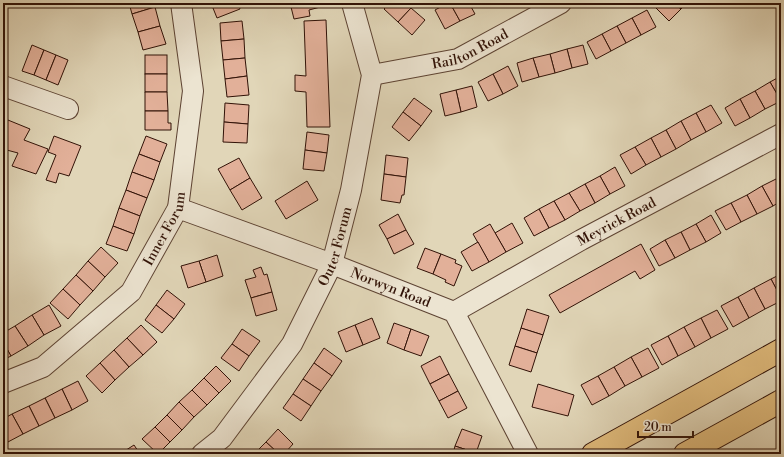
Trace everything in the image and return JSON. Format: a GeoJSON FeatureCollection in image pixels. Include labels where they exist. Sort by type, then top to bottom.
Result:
{"type":"FeatureCollection","features":[{"type":"Feature","properties":{"kind":"main road"},"geometry":{"type":"LineString","coordinates":[[593,454],[781,350]]}},
{"type":"Feature","properties":{"kind":"main road"},"geometry":{"type":"LineString","coordinates":[[685,454],[781,401]]}},
{"type":"Feature","properties":{"kind":"street","name":"Inner Forum"},"geometry":{"type":"LineString","coordinates":[[3,383],[43,367],[131,292],[178,208],[193,92],[181,3]]}},
{"type":"Feature","properties":{"kind":"street","name":"Outer Forum"},"geometry":{"type":"LineString","coordinates":[[202,454],[222,438],[292,344],[332,264],[351,190],[372,75],[352,3]]}},
{"type":"Feature","properties":{"kind":"street","name":"Railton Road"},"geometry":{"type":"LineString","coordinates":[[372,75],[458,59],[561,3]]}},
{"type":"Feature","properties":{"kind":"street"},"geometry":{"type":"LineString","coordinates":[[3,86],[68,109]]}},
{"type":"Feature","properties":{"kind":"street","name":"Meyrick Road"},"geometry":{"type":"LineString","coordinates":[[454,312],[582,240],[781,134]]}},
{"type":"Feature","properties":{"kind":"street","name":"Norwyn Road"},"geometry":{"type":"LineString","coordinates":[[178,208],[332,264],[454,312]]}},
{"type":"Feature","properties":{"kind":"street"},"geometry":{"type":"LineString","coordinates":[[454,312],[528,454]]}},
{"type":"Feature","properties":{"kind":"building"},"geometry":{"type":"Polygon","coordinates":[[[129,3],[154,3],[155,7],[132,14],[129,3]]]}},
{"type":"Feature","properties":{"kind":"building"},"geometry":{"type":"Polygon","coordinates":[[[211,3],[238,3],[240,9],[217,18],[211,3]]]}},
{"type":"Feature","properties":{"kind":"building"},"geometry":{"type":"Polygon","coordinates":[[[290,3],[324,3],[324,6],[309,10],[310,16],[294,19],[290,3]]]}},
{"type":"Feature","properties":{"kind":"building"},"geometry":{"type":"Polygon","coordinates":[[[390,3],[406,3],[411,8],[398,22],[384,9],[390,3]]]}},
{"type":"Feature","properties":{"kind":"building"},"geometry":{"type":"Polygon","coordinates":[[[450,3],[460,21],[445,29],[435,10],[450,3]]]}},
{"type":"Feature","properties":{"kind":"building"},"geometry":{"type":"Polygon","coordinates":[[[450,3],[469,3],[475,14],[460,21],[450,3]]]}},
{"type":"Feature","properties":{"kind":"building"},"geometry":{"type":"Polygon","coordinates":[[[659,3],[674,3],[681,9],[669,21],[655,7],[659,3]]]}},
{"type":"Feature","properties":{"kind":"building"},"geometry":{"type":"Polygon","coordinates":[[[674,3],[687,3],[681,9],[674,3]]]}},
{"type":"Feature","properties":{"kind":"building"},"geometry":{"type":"Polygon","coordinates":[[[155,7],[160,26],[138,32],[132,14],[155,7]]]}},
{"type":"Feature","properties":{"kind":"building"},"geometry":{"type":"Polygon","coordinates":[[[411,8],[425,20],[412,35],[398,22],[411,8]]]}},
{"type":"Feature","properties":{"kind":"building"},"geometry":{"type":"Polygon","coordinates":[[[647,10],[656,27],[641,35],[632,18],[647,10]]]}},
{"type":"Feature","properties":{"kind":"building"},"geometry":{"type":"Polygon","coordinates":[[[632,18],[641,35],[626,43],[617,26],[632,18]]]}},
{"type":"Feature","properties":{"kind":"building"},"geometry":{"type":"Polygon","coordinates":[[[326,20],[330,127],[307,127],[306,92],[295,91],[295,75],[306,76],[304,21],[326,20]]]}},
{"type":"Feature","properties":{"kind":"building"},"geometry":{"type":"Polygon","coordinates":[[[242,21],[244,39],[221,41],[220,23],[242,21]]]}},
{"type":"Feature","properties":{"kind":"building"},"geometry":{"type":"Polygon","coordinates":[[[160,26],[166,44],[143,50],[138,32],[160,26]]]}},
{"type":"Feature","properties":{"kind":"building"},"geometry":{"type":"Polygon","coordinates":[[[617,26],[626,43],[611,51],[602,34],[617,26]]]}},
{"type":"Feature","properties":{"kind":"building"},"geometry":{"type":"Polygon","coordinates":[[[602,34],[611,51],[596,59],[587,42],[602,34]]]}},
{"type":"Feature","properties":{"kind":"building"},"geometry":{"type":"Polygon","coordinates":[[[244,39],[245,58],[223,60],[221,41],[244,39]]]}},
{"type":"Feature","properties":{"kind":"building"},"geometry":{"type":"Polygon","coordinates":[[[32,45],[44,50],[34,75],[22,71],[32,45]]]}},
{"type":"Feature","properties":{"kind":"building"},"geometry":{"type":"Polygon","coordinates":[[[583,45],[588,64],[572,68],[567,49],[583,45]]]}},
{"type":"Feature","properties":{"kind":"building"},"geometry":{"type":"Polygon","coordinates":[[[567,49],[572,68],[555,73],[550,54],[567,49]]]}},
{"type":"Feature","properties":{"kind":"building"},"geometry":{"type":"Polygon","coordinates":[[[44,50],[56,55],[46,80],[34,75],[44,50]]]}},
{"type":"Feature","properties":{"kind":"building"},"geometry":{"type":"Polygon","coordinates":[[[550,54],[555,73],[539,77],[533,58],[550,54]]]}},
{"type":"Feature","properties":{"kind":"building"},"geometry":{"type":"Polygon","coordinates":[[[56,55],[68,60],[58,85],[46,80],[56,55]]]}},
{"type":"Feature","properties":{"kind":"building"},"geometry":{"type":"Polygon","coordinates":[[[145,55],[167,55],[167,74],[145,74],[145,55]]]}},
{"type":"Feature","properties":{"kind":"building"},"geometry":{"type":"Polygon","coordinates":[[[245,58],[247,76],[225,79],[223,60],[245,58]]]}},
{"type":"Feature","properties":{"kind":"building"},"geometry":{"type":"Polygon","coordinates":[[[533,58],[539,77],[522,82],[517,63],[533,58]]]}},
{"type":"Feature","properties":{"kind":"building"},"geometry":{"type":"Polygon","coordinates":[[[508,66],[518,86],[503,94],[493,74],[508,66]]]}},
{"type":"Feature","properties":{"kind":"building"},"geometry":{"type":"Polygon","coordinates":[[[145,74],[167,74],[167,92],[145,92],[145,74]]]}},
{"type":"Feature","properties":{"kind":"building"},"geometry":{"type":"Polygon","coordinates":[[[493,74],[503,94],[488,101],[478,82],[493,74]]]}},
{"type":"Feature","properties":{"kind":"building"},"geometry":{"type":"Polygon","coordinates":[[[247,76],[249,95],[227,97],[225,79],[247,76]]]}},
{"type":"Feature","properties":{"kind":"building"},"geometry":{"type":"Polygon","coordinates":[[[781,76],[781,101],[770,82],[781,76]]]}},
{"type":"Feature","properties":{"kind":"building"},"geometry":{"type":"Polygon","coordinates":[[[770,82],[781,101],[765,109],[755,91],[770,82]]]}},
{"type":"Feature","properties":{"kind":"building"},"geometry":{"type":"Polygon","coordinates":[[[472,86],[477,107],[461,112],[456,90],[472,86]]]}},
{"type":"Feature","properties":{"kind":"building"},"geometry":{"type":"Polygon","coordinates":[[[456,90],[461,112],[445,116],[440,94],[456,90]]]}},
{"type":"Feature","properties":{"kind":"building"},"geometry":{"type":"Polygon","coordinates":[[[755,91],[765,109],[750,118],[740,99],[755,91]]]}},
{"type":"Feature","properties":{"kind":"building"},"geometry":{"type":"Polygon","coordinates":[[[145,92],[167,92],[168,111],[145,111],[145,92]]]}},
{"type":"Feature","properties":{"kind":"building"},"geometry":{"type":"Polygon","coordinates":[[[414,98],[432,111],[421,126],[403,112],[414,98]]]}},
{"type":"Feature","properties":{"kind":"building"},"geometry":{"type":"Polygon","coordinates":[[[740,99],[750,118],[735,126],[725,108],[740,99]]]}},
{"type":"Feature","properties":{"kind":"building"},"geometry":{"type":"Polygon","coordinates":[[[225,103],[249,105],[248,124],[224,122],[225,103]]]}},
{"type":"Feature","properties":{"kind":"building"},"geometry":{"type":"Polygon","coordinates":[[[711,105],[722,123],[706,132],[696,113],[711,105]]]}},
{"type":"Feature","properties":{"kind":"building"},"geometry":{"type":"Polygon","coordinates":[[[145,111],[168,111],[168,123],[171,123],[171,130],[145,130],[145,111]]]}},
{"type":"Feature","properties":{"kind":"building"},"geometry":{"type":"Polygon","coordinates":[[[403,112],[421,126],[409,141],[392,127],[403,112]]]}},
{"type":"Feature","properties":{"kind":"building"},"geometry":{"type":"Polygon","coordinates":[[[696,113],[706,132],[691,140],[681,121],[696,113]]]}},
{"type":"Feature","properties":{"kind":"building"},"geometry":{"type":"Polygon","coordinates":[[[3,118],[30,129],[24,140],[48,149],[36,174],[12,166],[18,153],[3,149],[3,118]]]}},
{"type":"Feature","properties":{"kind":"building"},"geometry":{"type":"Polygon","coordinates":[[[681,121],[691,140],[676,149],[666,130],[681,121]]]}},
{"type":"Feature","properties":{"kind":"building"},"geometry":{"type":"Polygon","coordinates":[[[224,122],[248,124],[247,143],[223,142],[224,122]]]}},
{"type":"Feature","properties":{"kind":"building"},"geometry":{"type":"Polygon","coordinates":[[[666,130],[676,149],[661,157],[651,138],[666,130]]]}},
{"type":"Feature","properties":{"kind":"building"},"geometry":{"type":"Polygon","coordinates":[[[307,132],[329,135],[327,153],[305,150],[307,132]]]}},
{"type":"Feature","properties":{"kind":"building"},"geometry":{"type":"Polygon","coordinates":[[[54,136],[81,146],[69,176],[59,173],[56,183],[46,180],[56,155],[48,152],[54,136]]]}},
{"type":"Feature","properties":{"kind":"building"},"geometry":{"type":"Polygon","coordinates":[[[146,136],[167,144],[160,162],[139,154],[146,136]]]}},
{"type":"Feature","properties":{"kind":"building"},"geometry":{"type":"Polygon","coordinates":[[[651,138],[661,157],[646,165],[635,147],[651,138]]]}},
{"type":"Feature","properties":{"kind":"building"},"geometry":{"type":"Polygon","coordinates":[[[635,147],[646,165],[631,174],[620,155],[635,147]]]}},
{"type":"Feature","properties":{"kind":"building"},"geometry":{"type":"Polygon","coordinates":[[[305,150],[327,153],[324,171],[303,169],[305,150]]]}},
{"type":"Feature","properties":{"kind":"building"},"geometry":{"type":"Polygon","coordinates":[[[139,154],[160,162],[154,180],[132,172],[139,154]]]}},
{"type":"Feature","properties":{"kind":"building"},"geometry":{"type":"Polygon","coordinates":[[[386,155],[408,158],[406,177],[384,174],[386,155]]]}},
{"type":"Feature","properties":{"kind":"building"},"geometry":{"type":"Polygon","coordinates":[[[239,158],[250,178],[230,190],[218,169],[239,158]]]}},
{"type":"Feature","properties":{"kind":"building"},"geometry":{"type":"Polygon","coordinates":[[[615,167],[625,186],[610,194],[600,176],[615,167]]]}},
{"type":"Feature","properties":{"kind":"building"},"geometry":{"type":"Polygon","coordinates":[[[132,172],[154,180],[147,198],[126,190],[132,172]]]}},
{"type":"Feature","properties":{"kind":"building"},"geometry":{"type":"Polygon","coordinates":[[[384,174],[406,177],[404,195],[402,195],[400,203],[381,200],[384,174]]]}},
{"type":"Feature","properties":{"kind":"building"},"geometry":{"type":"Polygon","coordinates":[[[600,176],[610,194],[595,203],[585,184],[600,176]]]}},
{"type":"Feature","properties":{"kind":"building"},"geometry":{"type":"Polygon","coordinates":[[[250,178],[262,198],[242,210],[230,190],[250,178]]]}},
{"type":"Feature","properties":{"kind":"building"},"geometry":{"type":"Polygon","coordinates":[[[778,178],[781,183],[781,201],[773,206],[762,186],[778,178]]]}},
{"type":"Feature","properties":{"kind":"building"},"geometry":{"type":"Polygon","coordinates":[[[307,181],[318,200],[286,219],[275,201],[307,181]]]}},
{"type":"Feature","properties":{"kind":"building"},"geometry":{"type":"Polygon","coordinates":[[[585,184],[595,203],[580,211],[569,193],[585,184]]]}},
{"type":"Feature","properties":{"kind":"building"},"geometry":{"type":"Polygon","coordinates":[[[762,186],[773,206],[757,214],[747,195],[762,186]]]}},
{"type":"Feature","properties":{"kind":"building"},"geometry":{"type":"Polygon","coordinates":[[[126,190],[147,198],[140,216],[119,208],[126,190]]]}},
{"type":"Feature","properties":{"kind":"building"},"geometry":{"type":"Polygon","coordinates":[[[569,193],[580,211],[565,220],[554,201],[569,193]]]}},
{"type":"Feature","properties":{"kind":"building"},"geometry":{"type":"Polygon","coordinates":[[[747,195],[757,214],[741,222],[731,203],[747,195]]]}},
{"type":"Feature","properties":{"kind":"building"},"geometry":{"type":"Polygon","coordinates":[[[554,201],[565,220],[549,228],[539,209],[554,201]]]}},
{"type":"Feature","properties":{"kind":"building"},"geometry":{"type":"Polygon","coordinates":[[[731,203],[741,222],[726,230],[715,211],[731,203]]]}},
{"type":"Feature","properties":{"kind":"building"},"geometry":{"type":"Polygon","coordinates":[[[119,208],[140,216],[134,234],[113,226],[119,208]]]}},
{"type":"Feature","properties":{"kind":"building"},"geometry":{"type":"Polygon","coordinates":[[[539,209],[549,228],[534,236],[524,218],[539,209]]]}},
{"type":"Feature","properties":{"kind":"building"},"geometry":{"type":"Polygon","coordinates":[[[398,214],[406,230],[387,239],[379,225],[398,214]]]}},
{"type":"Feature","properties":{"kind":"building"},"geometry":{"type":"Polygon","coordinates":[[[711,215],[721,233],[706,242],[696,224],[711,215]]]}},
{"type":"Feature","properties":{"kind":"building"},"geometry":{"type":"Polygon","coordinates":[[[512,223],[523,243],[506,252],[495,233],[512,223]]]}},
{"type":"Feature","properties":{"kind":"building"},"geometry":{"type":"Polygon","coordinates":[[[490,224],[506,252],[489,262],[473,234],[490,224]]]}},
{"type":"Feature","properties":{"kind":"building"},"geometry":{"type":"Polygon","coordinates":[[[696,224],[706,242],[690,250],[681,232],[696,224]]]}},
{"type":"Feature","properties":{"kind":"building"},"geometry":{"type":"Polygon","coordinates":[[[113,226],[134,234],[127,251],[106,244],[113,226]]]}},
{"type":"Feature","properties":{"kind":"building"},"geometry":{"type":"Polygon","coordinates":[[[406,230],[414,244],[394,254],[387,239],[406,230]]]}},
{"type":"Feature","properties":{"kind":"building"},"geometry":{"type":"Polygon","coordinates":[[[681,232],[690,250],[675,258],[665,240],[681,232]]]}},
{"type":"Feature","properties":{"kind":"building"},"geometry":{"type":"Polygon","coordinates":[[[665,240],[675,258],[659,266],[650,249],[665,240]]]}},
{"type":"Feature","properties":{"kind":"building"},"geometry":{"type":"Polygon","coordinates":[[[478,242],[489,262],[472,271],[461,252],[478,242]]]}},
{"type":"Feature","properties":{"kind":"building"},"geometry":{"type":"Polygon","coordinates":[[[641,244],[655,270],[640,279],[635,271],[560,313],[549,295],[641,244]]]}},
{"type":"Feature","properties":{"kind":"building"},"geometry":{"type":"Polygon","coordinates":[[[101,247],[118,263],[105,277],[88,261],[101,247]]]}},
{"type":"Feature","properties":{"kind":"building"},"geometry":{"type":"Polygon","coordinates":[[[425,248],[441,254],[433,274],[417,268],[425,248]]]}},
{"type":"Feature","properties":{"kind":"building"},"geometry":{"type":"Polygon","coordinates":[[[441,254],[456,260],[455,263],[462,266],[454,286],[445,282],[446,280],[433,274],[441,254]]]}},
{"type":"Feature","properties":{"kind":"building"},"geometry":{"type":"Polygon","coordinates":[[[217,255],[223,276],[206,282],[199,261],[217,255]]]}},
{"type":"Feature","properties":{"kind":"building"},"geometry":{"type":"Polygon","coordinates":[[[88,261],[105,277],[93,291],[76,275],[88,261]]]}},
{"type":"Feature","properties":{"kind":"building"},"geometry":{"type":"Polygon","coordinates":[[[199,261],[206,282],[188,288],[181,266],[199,261]]]}},
{"type":"Feature","properties":{"kind":"building"},"geometry":{"type":"Polygon","coordinates":[[[261,267],[264,275],[267,274],[272,292],[251,298],[245,280],[256,277],[253,270],[261,267]]]}},
{"type":"Feature","properties":{"kind":"building"},"geometry":{"type":"Polygon","coordinates":[[[781,274],[781,298],[771,279],[781,274]]]}},
{"type":"Feature","properties":{"kind":"building"},"geometry":{"type":"Polygon","coordinates":[[[76,275],[93,291],[80,305],[63,289],[76,275]]]}},
{"type":"Feature","properties":{"kind":"building"},"geometry":{"type":"Polygon","coordinates":[[[771,279],[781,298],[781,301],[765,309],[754,288],[771,279]]]}},
{"type":"Feature","properties":{"kind":"building"},"geometry":{"type":"Polygon","coordinates":[[[754,288],[765,309],[749,318],[738,297],[754,288]]]}},
{"type":"Feature","properties":{"kind":"building"},"geometry":{"type":"Polygon","coordinates":[[[63,289],[80,305],[68,319],[50,303],[63,289]]]}},
{"type":"Feature","properties":{"kind":"building"},"geometry":{"type":"Polygon","coordinates":[[[167,290],[185,304],[174,319],[156,305],[167,290]]]}},
{"type":"Feature","properties":{"kind":"building"},"geometry":{"type":"Polygon","coordinates":[[[272,292],[277,310],[256,316],[251,298],[272,292]]]}},
{"type":"Feature","properties":{"kind":"building"},"geometry":{"type":"Polygon","coordinates":[[[738,297],[749,318],[733,327],[721,306],[738,297]]]}},
{"type":"Feature","properties":{"kind":"building"},"geometry":{"type":"Polygon","coordinates":[[[49,305],[61,326],[44,335],[32,315],[49,305]]]}},
{"type":"Feature","properties":{"kind":"building"},"geometry":{"type":"Polygon","coordinates":[[[156,305],[174,319],[162,333],[145,320],[156,305]]]}},
{"type":"Feature","properties":{"kind":"building"},"geometry":{"type":"Polygon","coordinates":[[[527,309],[549,316],[543,335],[521,328],[527,309]]]}},
{"type":"Feature","properties":{"kind":"building"},"geometry":{"type":"Polygon","coordinates":[[[717,310],[728,329],[711,338],[701,318],[717,310]]]}},
{"type":"Feature","properties":{"kind":"building"},"geometry":{"type":"Polygon","coordinates":[[[32,315],[44,335],[28,346],[15,326],[32,315]]]}},
{"type":"Feature","properties":{"kind":"building"},"geometry":{"type":"Polygon","coordinates":[[[372,318],[380,338],[363,345],[355,325],[372,318]]]}},
{"type":"Feature","properties":{"kind":"building"},"geometry":{"type":"Polygon","coordinates":[[[701,318],[711,338],[695,347],[684,327],[701,318]]]}},
{"type":"Feature","properties":{"kind":"building"},"geometry":{"type":"Polygon","coordinates":[[[394,323],[411,329],[404,350],[387,343],[394,323]]]}},
{"type":"Feature","properties":{"kind":"building"},"geometry":{"type":"Polygon","coordinates":[[[141,325],[157,342],[143,355],[127,338],[141,325]]]}},
{"type":"Feature","properties":{"kind":"building"},"geometry":{"type":"Polygon","coordinates":[[[355,325],[363,345],[346,352],[338,332],[355,325]]]}},
{"type":"Feature","properties":{"kind":"building"},"geometry":{"type":"Polygon","coordinates":[[[15,326],[28,346],[11,356],[3,342],[3,333],[15,326]]]}},
{"type":"Feature","properties":{"kind":"building"},"geometry":{"type":"Polygon","coordinates":[[[684,327],[695,347],[678,356],[668,336],[684,327]]]}},
{"type":"Feature","properties":{"kind":"building"},"geometry":{"type":"Polygon","coordinates":[[[521,328],[543,335],[537,353],[515,346],[521,328]]]}},
{"type":"Feature","properties":{"kind":"building"},"geometry":{"type":"Polygon","coordinates":[[[242,329],[260,341],[249,356],[232,344],[242,329]]]}},
{"type":"Feature","properties":{"kind":"building"},"geometry":{"type":"Polygon","coordinates":[[[411,329],[429,336],[421,356],[404,350],[411,329]]]}},
{"type":"Feature","properties":{"kind":"building"},"geometry":{"type":"Polygon","coordinates":[[[668,336],[678,356],[662,365],[651,345],[668,336]]]}},
{"type":"Feature","properties":{"kind":"building"},"geometry":{"type":"Polygon","coordinates":[[[127,338],[143,355],[129,367],[114,350],[127,338]]]}},
{"type":"Feature","properties":{"kind":"building"},"geometry":{"type":"Polygon","coordinates":[[[3,342],[11,356],[3,360],[3,342]]]}},
{"type":"Feature","properties":{"kind":"building"},"geometry":{"type":"Polygon","coordinates":[[[232,344],[249,356],[239,371],[221,358],[232,344]]]}},
{"type":"Feature","properties":{"kind":"building"},"geometry":{"type":"Polygon","coordinates":[[[515,346],[537,353],[531,372],[509,365],[515,346]]]}},
{"type":"Feature","properties":{"kind":"building"},"geometry":{"type":"Polygon","coordinates":[[[324,348],[342,361],[332,376],[314,363],[324,348]]]}},
{"type":"Feature","properties":{"kind":"building"},"geometry":{"type":"Polygon","coordinates":[[[648,348],[659,368],[642,377],[631,357],[648,348]]]}},
{"type":"Feature","properties":{"kind":"building"},"geometry":{"type":"Polygon","coordinates":[[[114,350],[129,367],[115,380],[100,363],[114,350]]]}},
{"type":"Feature","properties":{"kind":"building"},"geometry":{"type":"Polygon","coordinates":[[[440,356],[449,374],[430,384],[421,366],[440,356]]]}},
{"type":"Feature","properties":{"kind":"building"},"geometry":{"type":"Polygon","coordinates":[[[631,357],[642,377],[625,386],[614,367],[631,357]]]}},
{"type":"Feature","properties":{"kind":"building"},"geometry":{"type":"Polygon","coordinates":[[[100,363],[115,380],[102,393],[86,376],[100,363]]]}},
{"type":"Feature","properties":{"kind":"building"},"geometry":{"type":"Polygon","coordinates":[[[314,363],[332,376],[321,391],[303,379],[314,363]]]}},
{"type":"Feature","properties":{"kind":"building"},"geometry":{"type":"Polygon","coordinates":[[[216,366],[231,381],[219,393],[204,378],[216,366]]]}},
{"type":"Feature","properties":{"kind":"building"},"geometry":{"type":"Polygon","coordinates":[[[614,367],[625,386],[609,396],[598,376],[614,367]]]}},
{"type":"Feature","properties":{"kind":"building"},"geometry":{"type":"Polygon","coordinates":[[[449,374],[458,391],[439,401],[430,384],[449,374]]]}},
{"type":"Feature","properties":{"kind":"building"},"geometry":{"type":"Polygon","coordinates":[[[598,376],[609,396],[592,405],[581,385],[598,376]]]}},
{"type":"Feature","properties":{"kind":"building"},"geometry":{"type":"Polygon","coordinates":[[[204,378],[219,393],[207,405],[192,390],[204,378]]]}},
{"type":"Feature","properties":{"kind":"building"},"geometry":{"type":"Polygon","coordinates":[[[303,379],[321,391],[311,406],[293,394],[303,379]]]}},
{"type":"Feature","properties":{"kind":"building"},"geometry":{"type":"Polygon","coordinates":[[[78,381],[88,401],[72,410],[62,389],[78,381]]]}},
{"type":"Feature","properties":{"kind":"building"},"geometry":{"type":"Polygon","coordinates":[[[538,384],[574,395],[568,416],[532,407],[538,384]]]}},
{"type":"Feature","properties":{"kind":"building"},"geometry":{"type":"Polygon","coordinates":[[[62,389],[72,410],[55,418],[45,398],[62,389]]]}},
{"type":"Feature","properties":{"kind":"building"},"geometry":{"type":"Polygon","coordinates":[[[192,390],[207,405],[194,417],[179,402],[192,390]]]}},
{"type":"Feature","properties":{"kind":"building"},"geometry":{"type":"Polygon","coordinates":[[[458,391],[467,408],[448,418],[439,401],[458,391]]]}},
{"type":"Feature","properties":{"kind":"building"},"geometry":{"type":"Polygon","coordinates":[[[293,394],[311,406],[301,421],[283,408],[293,394]]]}},
{"type":"Feature","properties":{"kind":"building"},"geometry":{"type":"Polygon","coordinates":[[[45,398],[55,418],[39,426],[29,406],[45,398]]]}},
{"type":"Feature","properties":{"kind":"building"},"geometry":{"type":"Polygon","coordinates":[[[179,402],[194,417],[182,430],[167,415],[179,402]]]}},
{"type":"Feature","properties":{"kind":"building"},"geometry":{"type":"Polygon","coordinates":[[[29,406],[39,426],[23,434],[12,414],[29,406]]]}},
{"type":"Feature","properties":{"kind":"building"},"geometry":{"type":"Polygon","coordinates":[[[12,414],[23,434],[6,443],[3,436],[3,419],[12,414]]]}},
{"type":"Feature","properties":{"kind":"building"},"geometry":{"type":"Polygon","coordinates":[[[167,415],[182,430],[170,442],[155,427],[167,415]]]}},
{"type":"Feature","properties":{"kind":"building"},"geometry":{"type":"Polygon","coordinates":[[[155,427],[170,442],[158,454],[142,439],[155,427]]]}},
{"type":"Feature","properties":{"kind":"building"},"geometry":{"type":"Polygon","coordinates":[[[278,429],[293,444],[284,454],[279,454],[266,442],[278,429]]]}},
{"type":"Feature","properties":{"kind":"building"},"geometry":{"type":"Polygon","coordinates":[[[462,429],[482,436],[476,453],[455,446],[462,429]]]}},
{"type":"Feature","properties":{"kind":"building"},"geometry":{"type":"Polygon","coordinates":[[[266,442],[279,454],[254,454],[266,442]]]}},
{"type":"Feature","properties":{"kind":"building"},"geometry":{"type":"Polygon","coordinates":[[[134,445],[140,454],[120,454],[134,445]]]}},
{"type":"Feature","properties":{"kind":"building"},"geometry":{"type":"Polygon","coordinates":[[[455,446],[476,453],[453,454],[455,446]]]}}]}
